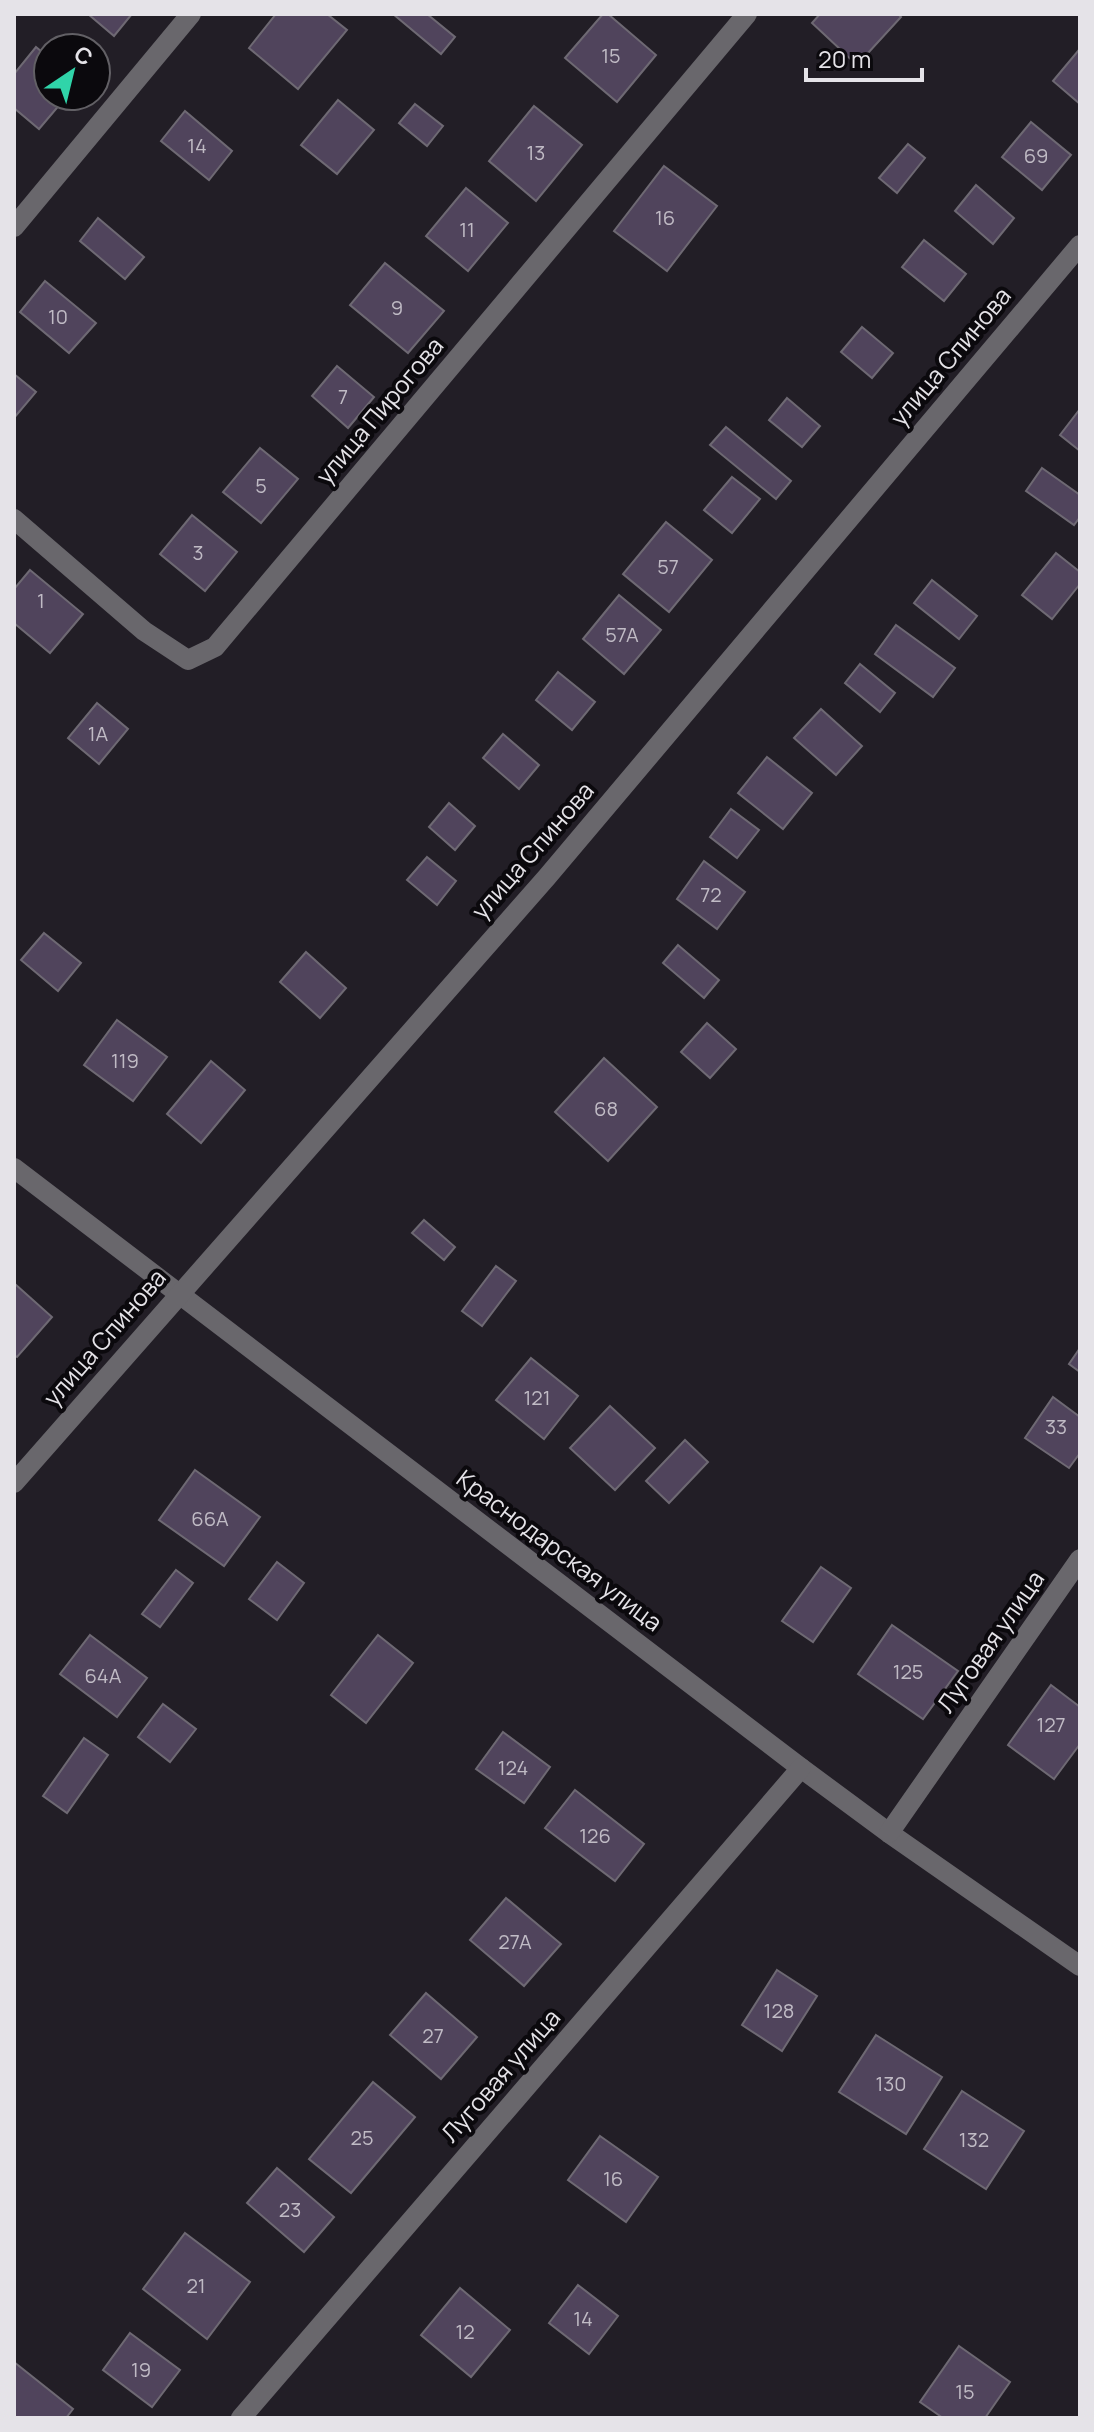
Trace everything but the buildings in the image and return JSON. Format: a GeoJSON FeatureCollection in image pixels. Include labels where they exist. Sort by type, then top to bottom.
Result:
{"type":"FeatureCollection","features":[{"type":"Feature","properties":{"kind":"street"},"geometry":{"type":"LineString","coordinates":[[14,227],[191,14]]}},
{"type":"Feature","properties":{"kind":"street","name":"улица Пирогова"},"geometry":{"type":"LineString","coordinates":[[14,519],[144,631],[188,660],[215,647],[747,14]]}},
{"type":"Feature","properties":{"kind":"street","name":"улица Спинова"},"geometry":{"type":"LineString","coordinates":[[14,1483],[547,877],[1080,245]]}},
{"type":"Feature","properties":{"kind":"street","name":"Краснодарская улица"},"geometry":{"type":"LineString","coordinates":[[14,1168],[801,1768],[1080,1966]]}},
{"type":"Feature","properties":{"kind":"street","name":"Луговая улица"},"geometry":{"type":"LineString","coordinates":[[889,1833],[1080,1559]]}},
{"type":"Feature","properties":{"kind":"street","name":"Луговая улица"},"geometry":{"type":"LineString","coordinates":[[241,2418],[801,1768]]}}]}
